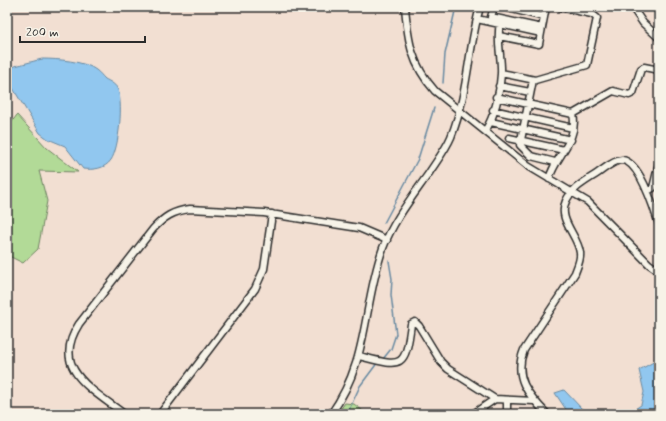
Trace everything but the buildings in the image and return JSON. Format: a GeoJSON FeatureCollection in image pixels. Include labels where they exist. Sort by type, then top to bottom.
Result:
{"type":"FeatureCollection","features":[{"type":"Feature","properties":{"kind":"street"},"geometry":{"type":"LineString","coordinates":[[405,7],[411,52],[416,66],[427,82],[460,112],[528,166],[588,202],[649,264],[659,271]]}},
{"type":"Feature","properties":{"kind":"street"},"geometry":{"type":"LineString","coordinates":[[331,414],[347,388],[359,356],[376,272],[387,240],[450,138],[460,112],[480,7]]}},
{"type":"Feature","properties":{"kind":"street"},"geometry":{"type":"LineString","coordinates":[[494,7],[492,17],[542,30]]}},
{"type":"Feature","properties":{"kind":"street"},"geometry":{"type":"LineString","coordinates":[[504,7],[544,17]]}},
{"type":"Feature","properties":{"kind":"street"},"geometry":{"type":"LineString","coordinates":[[499,36],[539,44],[546,7]]}},
{"type":"Feature","properties":{"kind":"street"},"geometry":{"type":"LineString","coordinates":[[501,73],[533,80],[587,65],[597,18],[592,14],[575,9],[560,7]]}},
{"type":"Feature","properties":{"kind":"street"},"geometry":{"type":"LineString","coordinates":[[632,7],[644,23],[659,38]]}},
{"type":"Feature","properties":{"kind":"street"},"geometry":{"type":"LineString","coordinates":[[477,19],[542,30]]}},
{"type":"Feature","properties":{"kind":"street"},"geometry":{"type":"LineString","coordinates":[[485,131],[491,122],[501,73],[499,36],[500,23]]}},
{"type":"Feature","properties":{"kind":"street"},"geometry":{"type":"LineString","coordinates":[[496,97],[573,114],[613,91],[629,95],[633,93],[641,69],[644,66],[659,70]]}},
{"type":"Feature","properties":{"kind":"street"},"geometry":{"type":"LineString","coordinates":[[533,80],[520,145],[531,156],[555,162]]}},
{"type":"Feature","properties":{"kind":"street"},"geometry":{"type":"LineString","coordinates":[[499,86],[530,92]]}},
{"type":"Feature","properties":{"kind":"street"},"geometry":{"type":"LineString","coordinates":[[493,110],[573,128]]}},
{"type":"Feature","properties":{"kind":"street"},"geometry":{"type":"LineString","coordinates":[[549,179],[555,162],[571,140],[573,114]]}},
{"type":"Feature","properties":{"kind":"street"},"geometry":{"type":"LineString","coordinates":[[491,122],[571,140]]}},
{"type":"Feature","properties":{"kind":"street"},"geometry":{"type":"LineString","coordinates":[[509,138],[564,150]]}},
{"type":"Feature","properties":{"kind":"street"},"geometry":{"type":"LineString","coordinates":[[547,414],[534,401],[520,378],[520,360],[524,350],[574,273],[578,264],[580,252],[565,221],[564,211],[566,202],[572,192],[579,185],[620,160],[628,162],[633,166],[648,190],[659,224]]}},
{"type":"Feature","properties":{"kind":"street"},"geometry":{"type":"LineString","coordinates":[[648,190],[653,188],[659,163]]}},
{"type":"Feature","properties":{"kind":"street"},"geometry":{"type":"LineString","coordinates":[[124,414],[82,381],[72,368],[68,349],[73,333],[79,324],[153,229],[166,216],[181,210],[272,214],[359,228],[387,240]]}},
{"type":"Feature","properties":{"kind":"street"},"geometry":{"type":"LineString","coordinates":[[160,414],[255,289],[264,269],[272,214]]}},
{"type":"Feature","properties":{"kind":"street"},"geometry":{"type":"LineString","coordinates":[[359,356],[386,364],[401,360],[406,356],[411,324],[415,322],[448,369],[495,399],[534,401]]}},
{"type":"Feature","properties":{"kind":"street"},"geometry":{"type":"LineString","coordinates":[[472,414],[495,399]]}},
{"type":"Feature","properties":{"kind":"street"},"geometry":{"type":"LineString","coordinates":[[506,400],[507,414]]}},
{"type":"Feature","properties":{"kind":"street"},"geometry":{"type":"LineString","coordinates":[[423,414],[448,414]]}},
{"type":"Feature","properties":{"kind":"green space"},"geometry":{"type":"Polygon","coordinates":[[[17,115],[47,148],[78,172],[39,171],[47,201],[38,249],[23,263],[7,255],[7,179],[11,177],[7,171],[7,128],[17,115]]]}},
{"type":"Feature","properties":{"kind":"green space"},"geometry":{"type":"Polygon","coordinates":[[[345,403],[354,404],[367,414],[337,414],[345,403]]]}},
{"type":"Feature","properties":{"kind":"water"},"geometry":{"type":"Polygon","coordinates":[[[42,59],[63,60],[85,64],[100,73],[117,88],[120,103],[120,124],[114,154],[106,165],[95,169],[83,169],[65,146],[48,139],[40,133],[8,80],[7,71],[15,66],[42,59]]]}},
{"type":"Feature","properties":{"kind":"water"},"geometry":{"type":"Polygon","coordinates":[[[659,359],[659,414],[627,414],[641,405],[644,392],[639,370],[659,359]]]}},
{"type":"Feature","properties":{"kind":"water"},"geometry":{"type":"Polygon","coordinates":[[[564,390],[582,409],[603,414],[569,414],[555,393],[564,390]]]}},
{"type":"Feature","properties":{"kind":"waterway"},"geometry":{"type":"LineString","coordinates":[[443,83],[445,54],[456,7]]}},
{"type":"Feature","properties":{"kind":"waterway"},"geometry":{"type":"LineString","coordinates":[[384,223],[418,159],[434,108]]}},
{"type":"Feature","properties":{"kind":"waterway"},"geometry":{"type":"LineString","coordinates":[[383,359],[391,349],[396,334],[391,295],[392,279],[389,261]]}},
{"type":"Feature","properties":{"kind":"waterway"},"geometry":{"type":"LineString","coordinates":[[347,414],[360,386],[378,362]]}}]}
